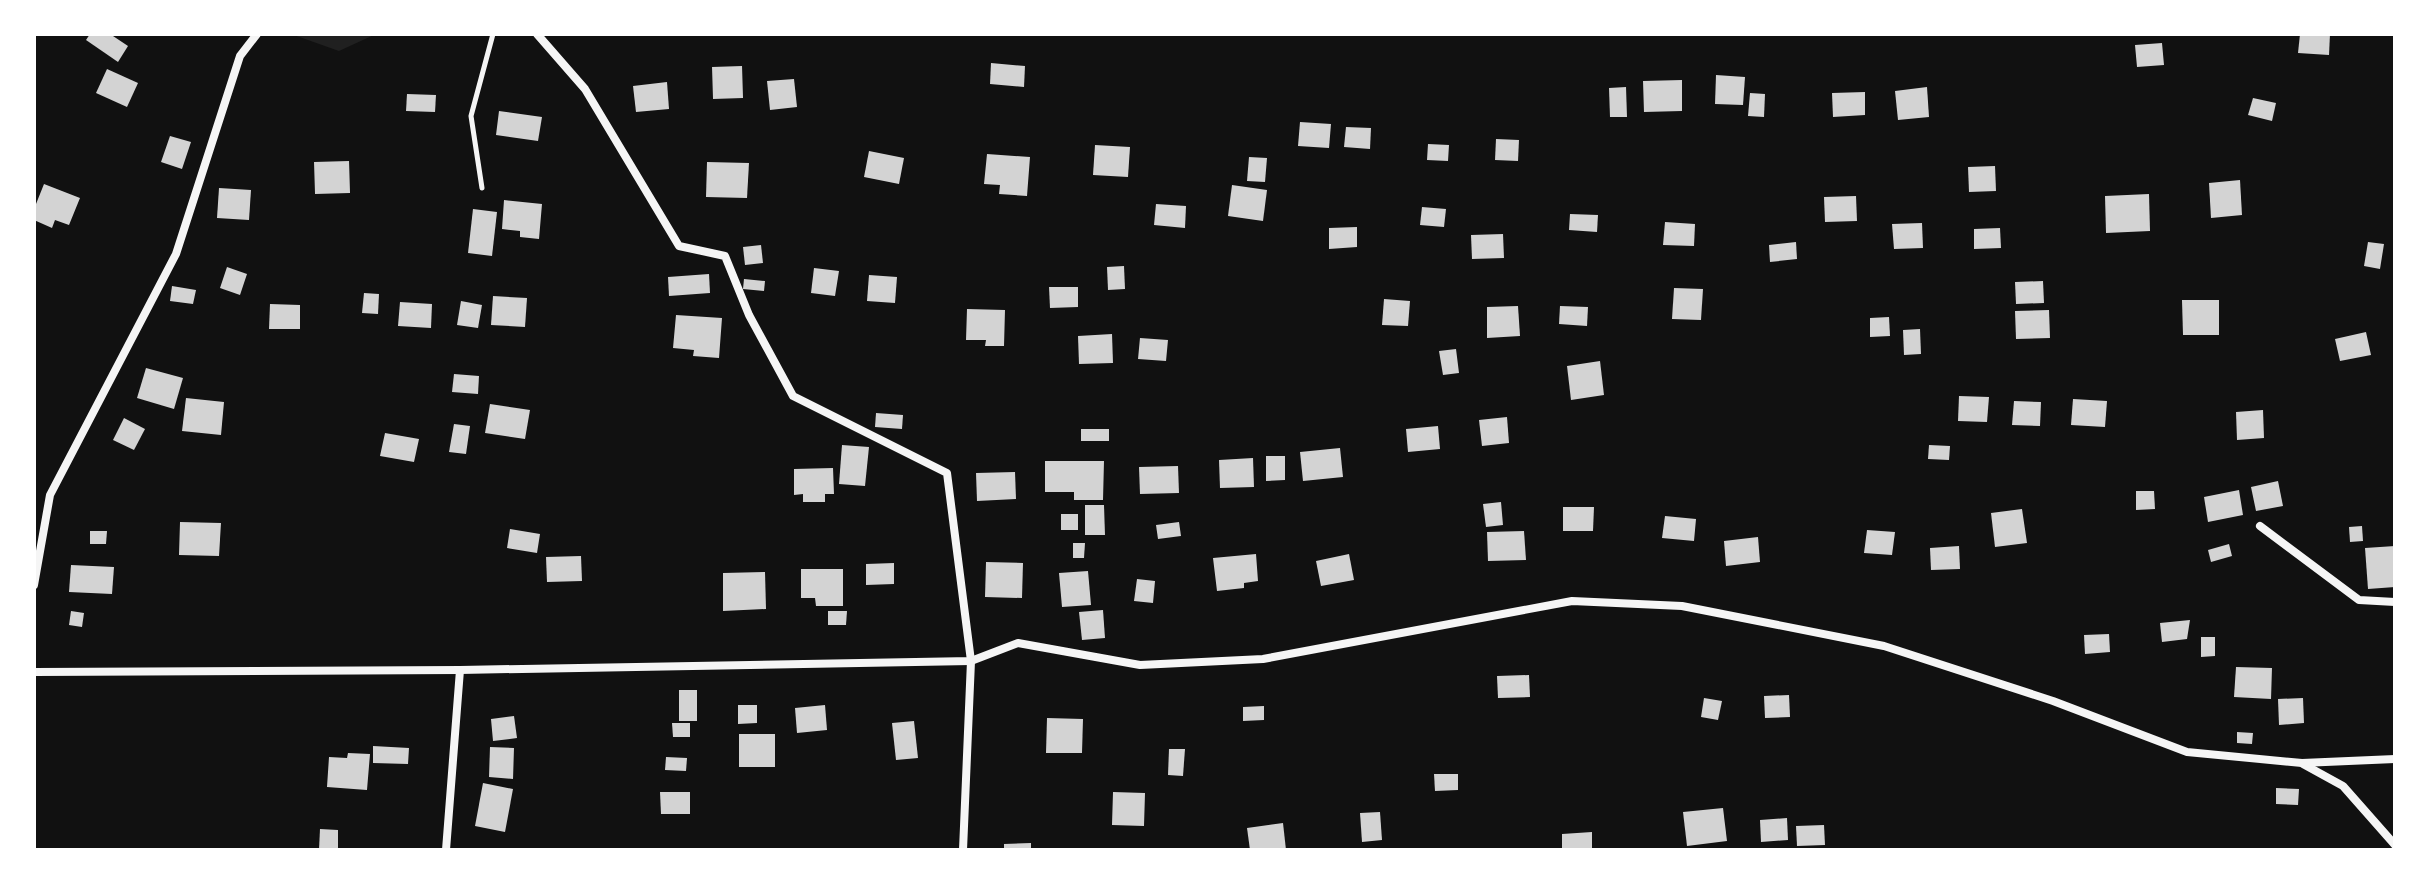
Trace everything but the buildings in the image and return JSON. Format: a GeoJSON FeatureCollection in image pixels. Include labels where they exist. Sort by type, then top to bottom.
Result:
{"type":"FeatureCollection","features":[{"type":"Feature","properties":{"kind":"street"},"geometry":{"type":"LineString","coordinates":[[34,585],[50,495],[176,254],[240,56],[257,34]]}},
{"type":"Feature","properties":{"kind":"street"},"geometry":{"type":"LineString","coordinates":[[537,34],[585,89],[679,246],[725,256],[749,315],[793,396],[947,473],[971,661],[963,850]]}},
{"type":"Feature","properties":{"kind":"street"},"geometry":{"type":"LineString","coordinates":[[2260,526],[2359,600],[2395,602]]}},
{"type":"Feature","properties":{"kind":"street"},"geometry":{"type":"LineString","coordinates":[[34,672],[460,670],[971,661],[1018,643],[1140,665],[1263,659],[1572,601],[1682,606],[1884,646],[2053,701],[2187,752],[2302,763],[2395,759]]}},
{"type":"Feature","properties":{"kind":"street"},"geometry":{"type":"LineString","coordinates":[[446,850],[460,670]]}},
{"type":"Feature","properties":{"kind":"street"},"geometry":{"type":"LineString","coordinates":[[2302,763],[2343,786],[2395,845]]}},
{"type":"Feature","properties":{"kind":"path"},"geometry":{"type":"LineString","coordinates":[[482,188],[471,116],[493,34]]}},
{"type":"Feature","properties":{"kind":"shaded area"},"geometry":{"type":"Polygon","coordinates":[[[291,34],[376,34],[339,51],[291,34]]]}}]}
